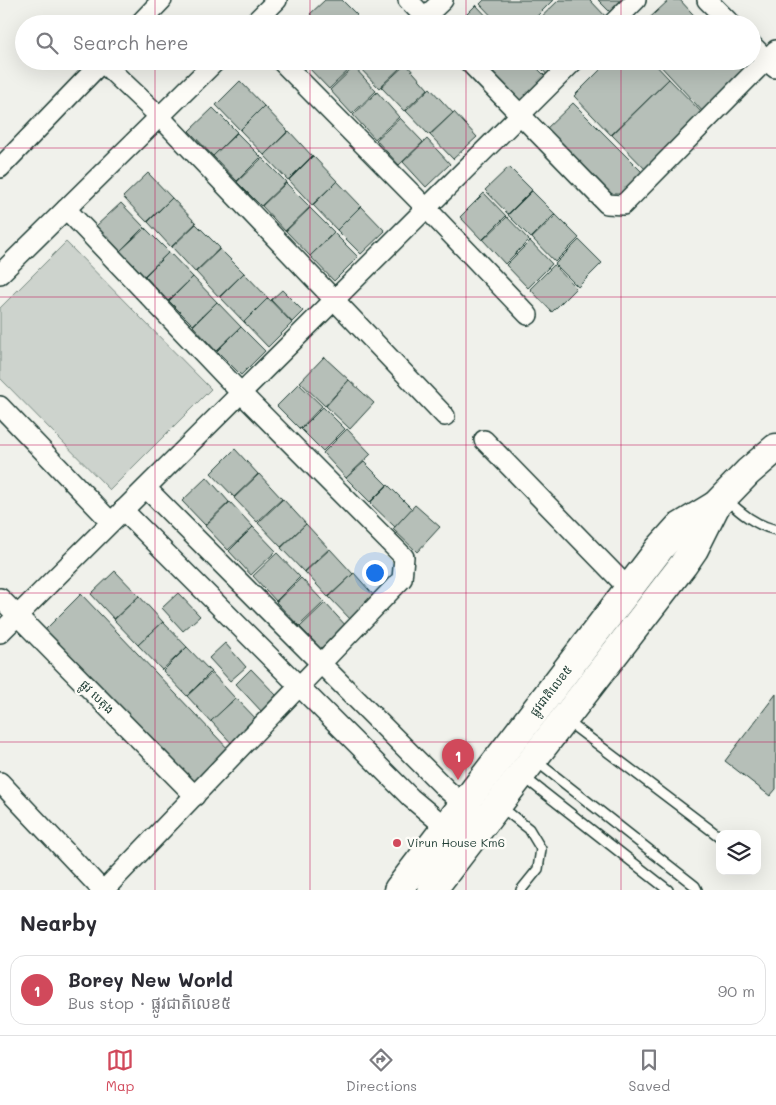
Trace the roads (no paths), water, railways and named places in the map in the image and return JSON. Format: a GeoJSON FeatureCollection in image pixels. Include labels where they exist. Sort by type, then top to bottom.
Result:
{"type":"FeatureCollection","features":[{"type":"Feature","properties":{"kind":"highway","name":"ផ្លូវជាតិលេខ៥"},"geometry":{"type":"LineString","coordinates":[[398,890],[660,548],[678,528],[720,501],[748,472],[776,448]]}},
{"type":"Feature","properties":{"kind":"highway","name":"ផ្លូវជាតិលេខ៥"},"geometry":{"type":"LineString","coordinates":[[432,890],[683,565],[694,549],[720,501]]}},
{"type":"Feature","properties":{"kind":"highway"},"geometry":{"type":"LineString","coordinates":[[660,548],[670,546],[678,550],[682,556],[683,565]]}},
{"type":"Feature","properties":{"kind":"street"},"geometry":{"type":"LineString","coordinates":[[148,15],[162,0]]}},
{"type":"Feature","properties":{"kind":"street"},"geometry":{"type":"LineString","coordinates":[[263,15],[278,0]]}},
{"type":"Feature","properties":{"kind":"street"},"geometry":{"type":"LineString","coordinates":[[408,0],[422,15]]}},
{"type":"Feature","properties":{"kind":"street"},"geometry":{"type":"LineString","coordinates":[[432,15],[443,0]]}},
{"type":"Feature","properties":{"kind":"street"},"geometry":{"type":"LineString","coordinates":[[621,15],[636,0]]}},
{"type":"Feature","properties":{"kind":"street"},"geometry":{"type":"LineString","coordinates":[[707,0],[722,15]]}},
{"type":"Feature","properties":{"kind":"street"},"geometry":{"type":"LineString","coordinates":[[477,70],[607,204],[623,205],[773,60],[761,51]]}},
{"type":"Feature","properties":{"kind":"street"},"geometry":{"type":"LineString","coordinates":[[0,168],[93,70]]}},
{"type":"Feature","properties":{"kind":"street"},"geometry":{"type":"LineString","coordinates":[[111,70],[160,117],[445,416]]}},
{"type":"Feature","properties":{"kind":"street"},"geometry":{"type":"LineString","coordinates":[[0,274],[207,70]]}},
{"type":"Feature","properties":{"kind":"street"},"geometry":{"type":"LineString","coordinates":[[290,70],[427,208],[528,315]]}},
{"type":"Feature","properties":{"kind":"street"},"geometry":{"type":"LineString","coordinates":[[0,633],[565,70]]}},
{"type":"Feature","properties":{"kind":"street"},"geometry":{"type":"LineString","coordinates":[[0,782],[103,890],[402,579],[404,557],[241,393],[66,209]]}},
{"type":"Feature","properties":{"kind":"street"},"geometry":{"type":"LineString","coordinates":[[0,406],[300,686],[418,804],[467,845]]}},
{"type":"Feature","properties":{"kind":"street"},"geometry":{"type":"LineString","coordinates":[[484,440],[629,589]]}},
{"type":"Feature","properties":{"kind":"street"},"geometry":{"type":"LineString","coordinates":[[146,488],[446,789],[464,805],[492,814]]}},
{"type":"Feature","properties":{"kind":"street","name":"ផ្លូវ បេតុង"},"geometry":{"type":"LineString","coordinates":[[0,598],[194,796]]}},
{"type":"Feature","properties":{"kind":"lane"},"geometry":{"type":"LineString","coordinates":[[720,501],[767,528],[776,530]]}},
{"type":"Feature","properties":{"kind":"lane"},"geometry":{"type":"LineString","coordinates":[[564,719],[716,834]]}},
{"type":"Feature","properties":{"kind":"lane"},"geometry":{"type":"LineString","coordinates":[[528,767],[668,890]]}},
{"type":"Feature","properties":{"kind":"lane"},"geometry":{"type":"LineString","coordinates":[[528,767],[696,886],[697,890]]}},
{"type":"Feature","properties":{"kind":"lane"},"geometry":{"type":"LineString","coordinates":[[492,814],[529,830],[541,849],[538,869],[521,890]]}},
{"type":"Feature","properties":{"kind":"place","name":"Borey New World"},"geometry":{"type":"Point","coordinates":[458,780]}},
{"type":"Feature","properties":{"kind":"place","name":"Virun House Km6"},"geometry":{"type":"Point","coordinates":[397,843]}}]}
